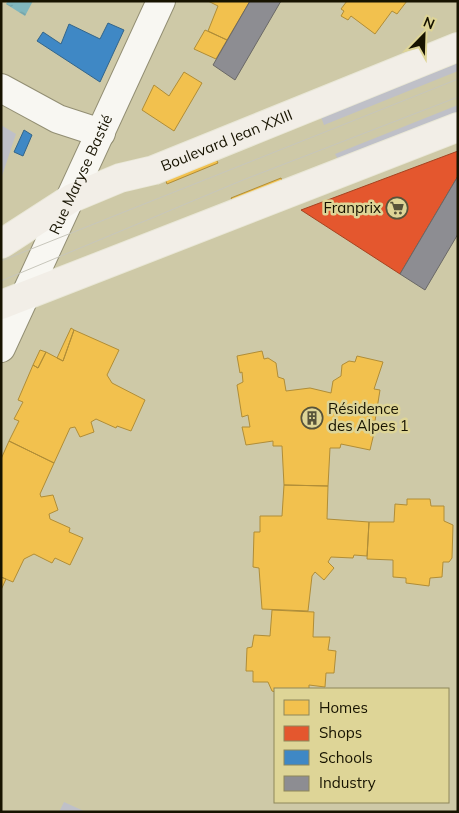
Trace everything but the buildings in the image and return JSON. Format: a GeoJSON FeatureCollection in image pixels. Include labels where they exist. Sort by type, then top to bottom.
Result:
{"type":"FeatureCollection","features":[{"type":"Feature","properties":{"kind":"main road","name":"Boulevard Jean XXIII"},"geometry":{"type":"LineString","coordinates":[[1,244],[72,198],[120,178],[154,170],[458,47]]}},
{"type":"Feature","properties":{"kind":"main road"},"geometry":{"type":"LineString","coordinates":[[13,300],[458,127]]}},
{"type":"Feature","properties":{"kind":"street","name":"Rue Maryse Bastié"},"geometry":{"type":"LineString","coordinates":[[1,348],[13,300],[72,198],[161,1]]}},
{"type":"Feature","properties":{"kind":"street"},"geometry":{"type":"LineString","coordinates":[[1,88],[58,119],[101,133]]}},
{"type":"Feature","properties":{"kind":"shaded area"},"geometry":{"type":"Polygon","coordinates":[[[458,63],[458,71],[324,125],[321,117],[458,63]]]}},
{"type":"Feature","properties":{"kind":"shaded area"},"geometry":{"type":"Polygon","coordinates":[[[458,105],[458,113],[339,161],[335,154],[458,105]]]}},
{"type":"Feature","properties":{"kind":"shaded area"},"geometry":{"type":"Polygon","coordinates":[[[1,125],[16,134],[1,179],[1,125]]]}},
{"type":"Feature","properties":{"kind":"shaded area"},"geometry":{"type":"Polygon","coordinates":[[[64,802],[86,812],[59,812],[64,802]]]}},
{"type":"Feature","properties":{"kind":"water"},"geometry":{"type":"Polygon","coordinates":[[[8,1],[33,1],[25,16],[6,4],[8,1]]]}},
{"type":"Feature","properties":{"kind":"tram line"},"geometry":{"type":"LineString","coordinates":[[1,261],[458,79]]}},
{"type":"Feature","properties":{"kind":"tram line"},"geometry":{"type":"LineString","coordinates":[[1,281],[243,180],[458,97]]}},
{"type":"Feature","properties":{"kind":"place","name":"Franprix"},"geometry":{"type":"Point","coordinates":[397,208]}},
{"type":"Feature","properties":{"kind":"place","name":"Résidence des Alpes 1"},"geometry":{"type":"Point","coordinates":[312,418]}}]}
